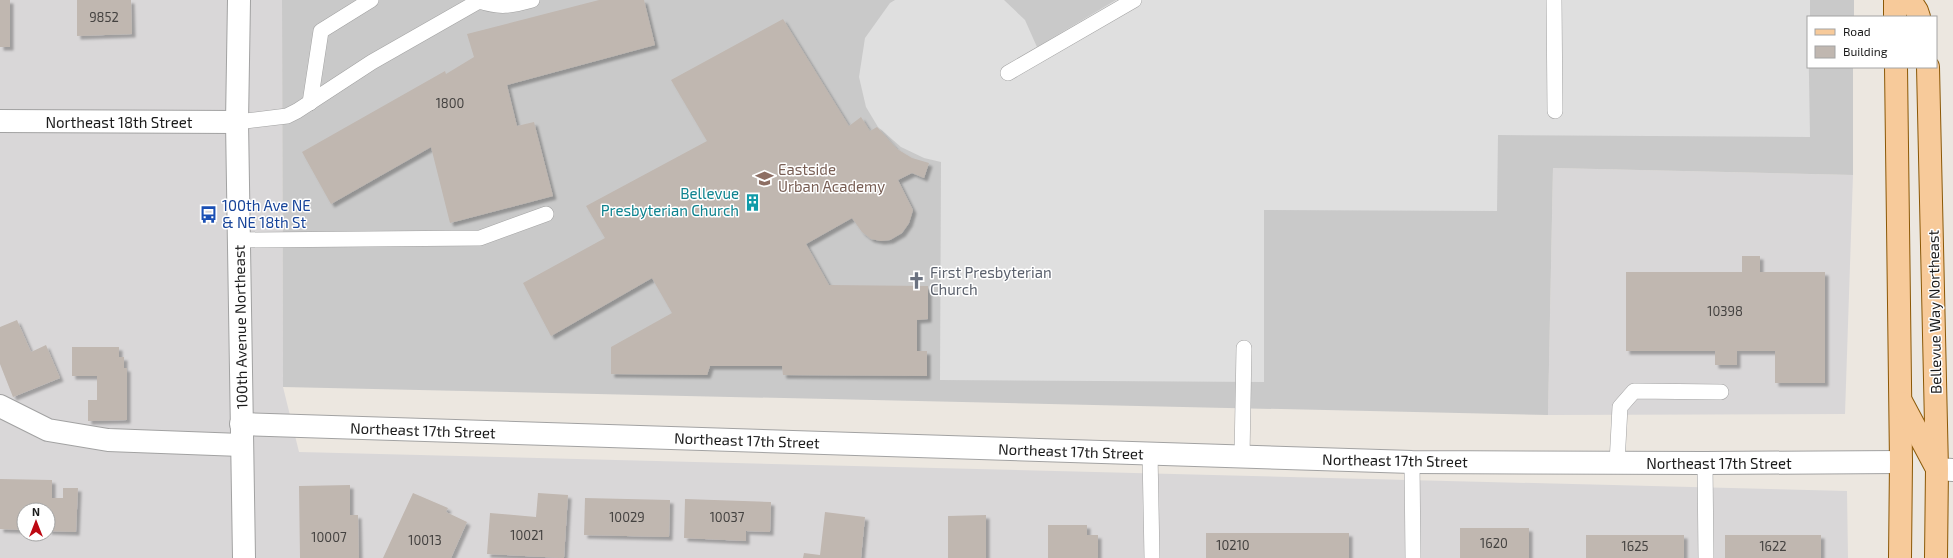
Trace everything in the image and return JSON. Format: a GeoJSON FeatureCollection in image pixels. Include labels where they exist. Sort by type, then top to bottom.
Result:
{"type":"FeatureCollection","features":[{"type":"Feature","properties":{"kind":"main road"},"geometry":{"type":"LineString","coordinates":[[1895,0],[1895,16]]}},
{"type":"Feature","properties":{"kind":"main road"},"geometry":{"type":"LineString","coordinates":[[1910,0],[1919,16]]}},
{"type":"Feature","properties":{"kind":"main road"},"geometry":{"type":"LineString","coordinates":[[1930,0],[1930,16]]}},
{"type":"Feature","properties":{"kind":"main road"},"geometry":{"type":"LineString","coordinates":[[1896,68],[1902,462],[1900,558]]}},
{"type":"Feature","properties":{"kind":"main road","name":"Bellevue Way Northeast"},"geometry":{"type":"LineString","coordinates":[[1928,68],[1945,469],[1936,558]]}},
{"type":"Feature","properties":{"kind":"main road"},"geometry":{"type":"LineString","coordinates":[[1901,400],[1945,469]]}},
{"type":"Feature","properties":{"kind":"street","name":"100th Avenue Northeast"},"geometry":{"type":"LineString","coordinates":[[239,0],[237,122],[244,558]]}},
{"type":"Feature","properties":{"kind":"street","name":"Northeast 18th Street"},"geometry":{"type":"LineString","coordinates":[[0,121],[237,122]]}},
{"type":"Feature","properties":{"kind":"street","name":"Northeast 17th Street"},"geometry":{"type":"LineString","coordinates":[[0,406],[48,430],[108,440],[241,434],[1150,453],[1412,462],[1705,464],[1902,462]]}},
{"type":"Feature","properties":{"kind":"lane"},"geometry":{"type":"LineString","coordinates":[[310,103],[321,31],[371,0]]}},
{"type":"Feature","properties":{"kind":"lane"},"geometry":{"type":"LineString","coordinates":[[237,122],[287,116],[310,103],[372,62],[477,0],[494,6],[510,6],[532,0]]}},
{"type":"Feature","properties":{"kind":"lane"},"geometry":{"type":"LineString","coordinates":[[1008,73],[1134,0]]}},
{"type":"Feature","properties":{"kind":"lane"},"geometry":{"type":"LineString","coordinates":[[1554,0],[1554,111]]}},
{"type":"Feature","properties":{"kind":"lane"},"geometry":{"type":"LineString","coordinates":[[239,240],[480,238],[546,214]]}},
{"type":"Feature","properties":{"kind":"lane"},"geometry":{"type":"LineString","coordinates":[[1242,456],[1244,348]]}},
{"type":"Feature","properties":{"kind":"lane"},"geometry":{"type":"LineString","coordinates":[[1617,463],[1620,407],[1634,391],[1721,392]]}},
{"type":"Feature","properties":{"kind":"lane"},"geometry":{"type":"LineString","coordinates":[[1150,453],[1152,558]]}},
{"type":"Feature","properties":{"kind":"lane"},"geometry":{"type":"LineString","coordinates":[[1412,462],[1413,558]]}},
{"type":"Feature","properties":{"kind":"lane"},"geometry":{"type":"LineString","coordinates":[[1705,464],[1706,558]]}},
{"type":"Feature","properties":{"kind":"shaded area"},"geometry":{"type":"Polygon","coordinates":[[[0,0],[282,0],[283,387],[299,452],[1847,491],[1848,558],[0,558],[0,0]]]}},
{"type":"Feature","properties":{"kind":"shaded area","name":"First Presbyterian Church"},"geometry":{"type":"Polygon","coordinates":[[[282,0],[1854,0],[1854,16],[1807,16],[1807,68],[1853,68],[1853,175],[1553,168],[1548,415],[283,387],[282,0]]]}},
{"type":"Feature","properties":{"kind":"shaded area"},"geometry":{"type":"Polygon","coordinates":[[[895,0],[1004,0],[1025,20],[1037,47],[1116,0],[1810,0],[1810,16],[1807,16],[1807,68],[1809,68],[1810,137],[1498,135],[1497,211],[1264,210],[1264,382],[940,380],[941,162],[924,158],[901,147],[878,127],[866,107],[859,77],[865,38],[890,3],[895,0]]]}},
{"type":"Feature","properties":{"kind":"shaded area"},"geometry":{"type":"Polygon","coordinates":[[[1553,168],[1853,175],[1845,414],[1548,415],[1553,168]]]}},
{"type":"Feature","properties":{"kind":"building"},"geometry":{"type":"Polygon","coordinates":[[[0,0],[10,0],[10,47],[0,47],[0,0]]]}},
{"type":"Feature","properties":{"kind":"building"},"geometry":{"type":"Polygon","coordinates":[[[77,0],[131,0],[132,34],[77,36],[77,0]]]}},
{"type":"Feature","properties":{"kind":"building"},"geometry":{"type":"Polygon","coordinates":[[[599,0],[644,0],[655,45],[507,85],[517,126],[534,122],[553,196],[450,223],[431,147],[331,204],[302,152],[445,71],[446,74],[474,57],[467,34],[599,0]]]}},
{"type":"Feature","properties":{"kind":"building","name":"Bellevue Presbyterian Church"},"geometry":{"type":"Polygon","coordinates":[[[783,19],[849,126],[861,117],[870,131],[877,127],[897,149],[912,158],[929,163],[924,178],[912,173],[898,180],[913,210],[909,223],[902,233],[890,240],[881,241],[871,239],[862,232],[852,218],[806,244],[829,285],[928,286],[928,319],[917,320],[917,351],[927,351],[927,376],[783,375],[782,366],[710,366],[707,375],[611,374],[611,347],[672,313],[652,278],[551,336],[523,283],[605,238],[586,206],[707,141],[671,80],[783,19]]]}},
{"type":"Feature","properties":{"kind":"building"},"geometry":{"type":"Polygon","coordinates":[[[1742,256],[1760,256],[1760,272],[1825,272],[1825,383],[1775,383],[1775,351],[1737,351],[1737,365],[1715,365],[1715,351],[1626,351],[1626,272],[1742,272],[1742,256]]]}},
{"type":"Feature","properties":{"kind":"building"},"geometry":{"type":"Polygon","coordinates":[[[17,320],[31,352],[46,345],[60,378],[13,397],[0,364],[0,327],[17,320]]]}},
{"type":"Feature","properties":{"kind":"building"},"geometry":{"type":"Polygon","coordinates":[[[72,347],[119,347],[119,357],[124,357],[124,368],[127,368],[127,420],[88,421],[88,400],[97,400],[97,376],[72,376],[72,347]]]}},
{"type":"Feature","properties":{"kind":"building"},"geometry":{"type":"Polygon","coordinates":[[[0,479],[52,480],[52,498],[63,498],[63,488],[78,488],[76,532],[56,531],[56,502],[16,502],[16,530],[0,529],[0,479]]]}},
{"type":"Feature","properties":{"kind":"building"},"geometry":{"type":"Polygon","coordinates":[[[350,485],[350,515],[358,515],[359,558],[300,558],[299,486],[350,485]]]}},
{"type":"Feature","properties":{"kind":"building"},"geometry":{"type":"Polygon","coordinates":[[[413,493],[448,508],[446,512],[467,522],[451,558],[383,558],[413,493]]]}},
{"type":"Feature","properties":{"kind":"building"},"geometry":{"type":"Polygon","coordinates":[[[538,493],[568,495],[564,558],[487,554],[490,513],[536,517],[538,493]]]}},
{"type":"Feature","properties":{"kind":"building"},"geometry":{"type":"Polygon","coordinates":[[[585,498],[670,500],[669,537],[584,535],[585,498]]]}},
{"type":"Feature","properties":{"kind":"building"},"geometry":{"type":"Polygon","coordinates":[[[685,499],[771,502],[770,532],[746,531],[746,541],[684,538],[685,499]]]}},
{"type":"Feature","properties":{"kind":"building"},"geometry":{"type":"Polygon","coordinates":[[[825,512],[865,517],[861,558],[803,558],[804,553],[820,555],[825,512]]]}},
{"type":"Feature","properties":{"kind":"building"},"geometry":{"type":"Polygon","coordinates":[[[986,515],[986,558],[948,558],[948,516],[986,515]]]}},
{"type":"Feature","properties":{"kind":"building"},"geometry":{"type":"Polygon","coordinates":[[[1048,525],[1087,525],[1087,535],[1098,535],[1098,558],[1048,558],[1048,525]]]}},
{"type":"Feature","properties":{"kind":"building"},"geometry":{"type":"Polygon","coordinates":[[[1460,528],[1529,528],[1529,558],[1460,558],[1460,528]]]}},
{"type":"Feature","properties":{"kind":"building"},"geometry":{"type":"Polygon","coordinates":[[[1206,533],[1349,533],[1349,558],[1206,558],[1206,533]]]}},
{"type":"Feature","properties":{"kind":"building"},"geometry":{"type":"Polygon","coordinates":[[[1586,535],[1684,535],[1684,558],[1586,558],[1586,535]]]}},
{"type":"Feature","properties":{"kind":"building"},"geometry":{"type":"Polygon","coordinates":[[[1725,535],[1821,535],[1821,558],[1725,558],[1725,535]]]}},
{"type":"Feature","properties":{"kind":"place","name":"Eastside Urban Academy"},"geometry":{"type":"Point","coordinates":[765,178]}},
{"type":"Feature","properties":{"kind":"place","name":"Bellevue Presbyterian Church"},"geometry":{"type":"Point","coordinates":[752,202]}},
{"type":"Feature","properties":{"kind":"place","name":"100th Ave NE & NE 18th St"},"geometry":{"type":"Point","coordinates":[209,214]}},
{"type":"Feature","properties":{"kind":"place","name":"First Presbyterian Church"},"geometry":{"type":"Point","coordinates":[917,281]}}]}
